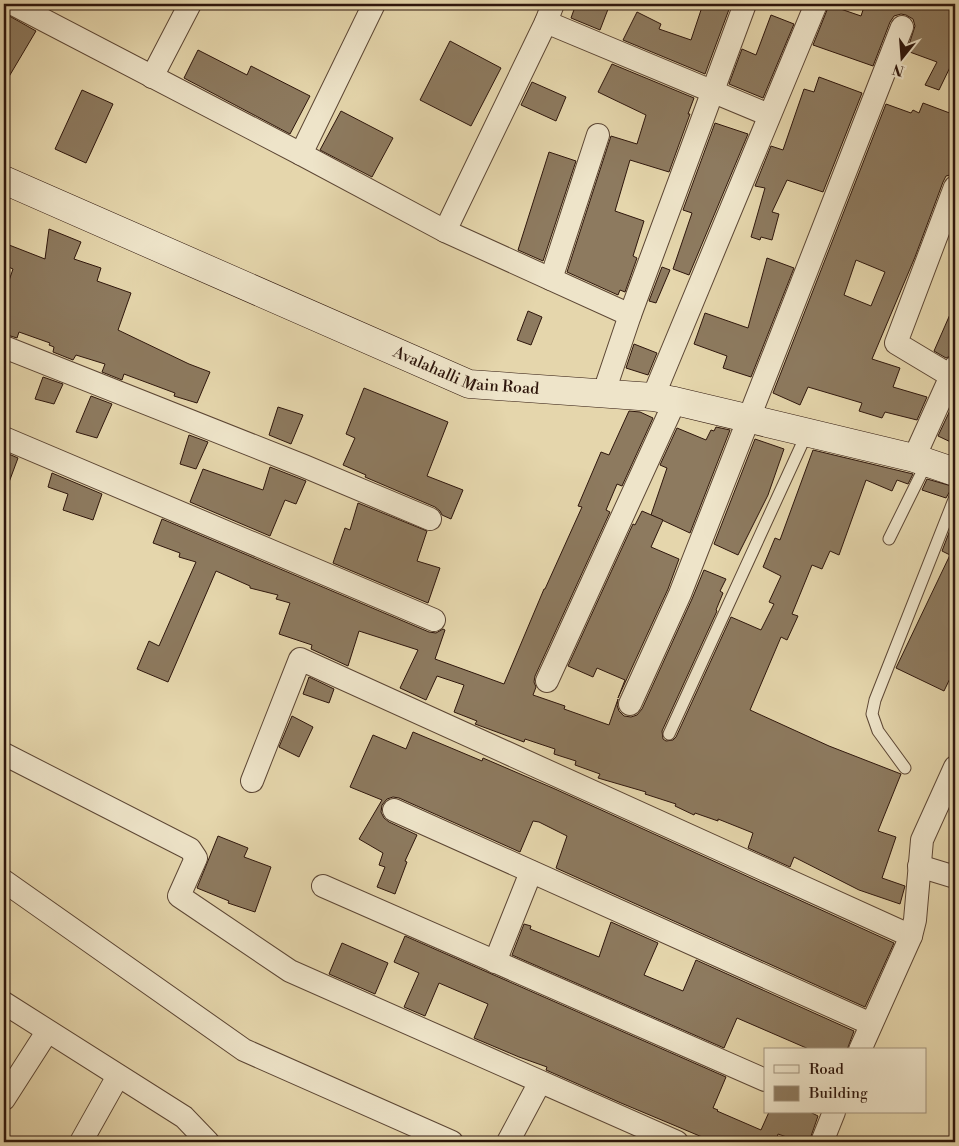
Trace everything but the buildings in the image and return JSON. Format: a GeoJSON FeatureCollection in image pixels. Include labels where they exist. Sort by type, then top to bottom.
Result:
{"type":"FeatureCollection","features":[{"type":"Feature","properties":{"kind":"main road","name":"Avalahalli Main Road"},"geometry":{"type":"LineString","coordinates":[[4,180],[468,384],[664,399],[921,460],[955,472]]}},
{"type":"Feature","properties":{"kind":"street"},"geometry":{"type":"LineString","coordinates":[[13,4],[445,231],[630,315]]}},
{"type":"Feature","properties":{"kind":"street"},"geometry":{"type":"LineString","coordinates":[[152,77],[190,4]]}},
{"type":"Feature","properties":{"kind":"street"},"geometry":{"type":"LineString","coordinates":[[301,154],[374,4]]}},
{"type":"Feature","properties":{"kind":"street"},"geometry":{"type":"LineString","coordinates":[[603,395],[630,315],[745,4]]}},
{"type":"Feature","properties":{"kind":"street"},"geometry":{"type":"LineString","coordinates":[[547,680],[664,399],[769,115],[816,4]]}},
{"type":"Feature","properties":{"kind":"street"},"geometry":{"type":"LineString","coordinates":[[445,231],[550,13],[712,92],[769,115]]}},
{"type":"Feature","properties":{"kind":"street"},"geometry":{"type":"LineString","coordinates":[[630,704],[680,594],[902,27]]}},
{"type":"Feature","properties":{"kind":"street"},"geometry":{"type":"LineString","coordinates":[[551,279],[598,134]]}},
{"type":"Feature","properties":{"kind":"street"},"geometry":{"type":"LineString","coordinates":[[921,460],[953,372],[896,343],[955,187]]}},
{"type":"Feature","properties":{"kind":"street"},"geometry":{"type":"LineString","coordinates":[[4,347],[430,519]]}},
{"type":"Feature","properties":{"kind":"street"},"geometry":{"type":"LineString","coordinates":[[4,438],[434,620]]}},
{"type":"Feature","properties":{"kind":"street"},"geometry":{"type":"LineString","coordinates":[[252,781],[300,659],[911,936]]}},
{"type":"Feature","properties":{"kind":"street"},"geometry":{"type":"LineString","coordinates":[[4,754],[190,849],[196,858],[179,896],[290,971],[677,1142]]}},
{"type":"Feature","properties":{"kind":"street"},"geometry":{"type":"LineString","coordinates":[[861,1048],[911,936],[922,840],[955,767]]}},
{"type":"Feature","properties":{"kind":"street"},"geometry":{"type":"LineString","coordinates":[[394,810],[871,1024]]}},
{"type":"Feature","properties":{"kind":"street"},"geometry":{"type":"LineString","coordinates":[[919,866],[955,877]]}},
{"type":"Feature","properties":{"kind":"street"},"geometry":{"type":"LineString","coordinates":[[495,962],[531,872]]}},
{"type":"Feature","properties":{"kind":"street"},"geometry":{"type":"LineString","coordinates":[[4,881],[244,1050],[452,1142]]}},
{"type":"Feature","properties":{"kind":"street"},"geometry":{"type":"LineString","coordinates":[[322,886],[764,1080]]}},
{"type":"Feature","properties":{"kind":"street"},"geometry":{"type":"LineString","coordinates":[[4,1003],[184,1118],[200,1139]]}},
{"type":"Feature","properties":{"kind":"street"},"geometry":{"type":"LineString","coordinates":[[4,1098],[47,1032]]}},
{"type":"Feature","properties":{"kind":"street"},"geometry":{"type":"LineString","coordinates":[[81,1142],[118,1076]]}},
{"type":"Feature","properties":{"kind":"street"},"geometry":{"type":"LineString","coordinates":[[508,1142],[540,1082]]}},
{"type":"Feature","properties":{"kind":"street"},"geometry":{"type":"LineString","coordinates":[[822,1142],[833,1114]]}},
{"type":"Feature","properties":{"kind":"lane"},"geometry":{"type":"LineString","coordinates":[[669,734],[807,432]]}},
{"type":"Feature","properties":{"kind":"lane"},"geometry":{"type":"LineString","coordinates":[[889,539],[921,460]]}},
{"type":"Feature","properties":{"kind":"lane"},"geometry":{"type":"LineString","coordinates":[[905,768],[878,731],[872,714],[875,700],[955,498]]}}]}
